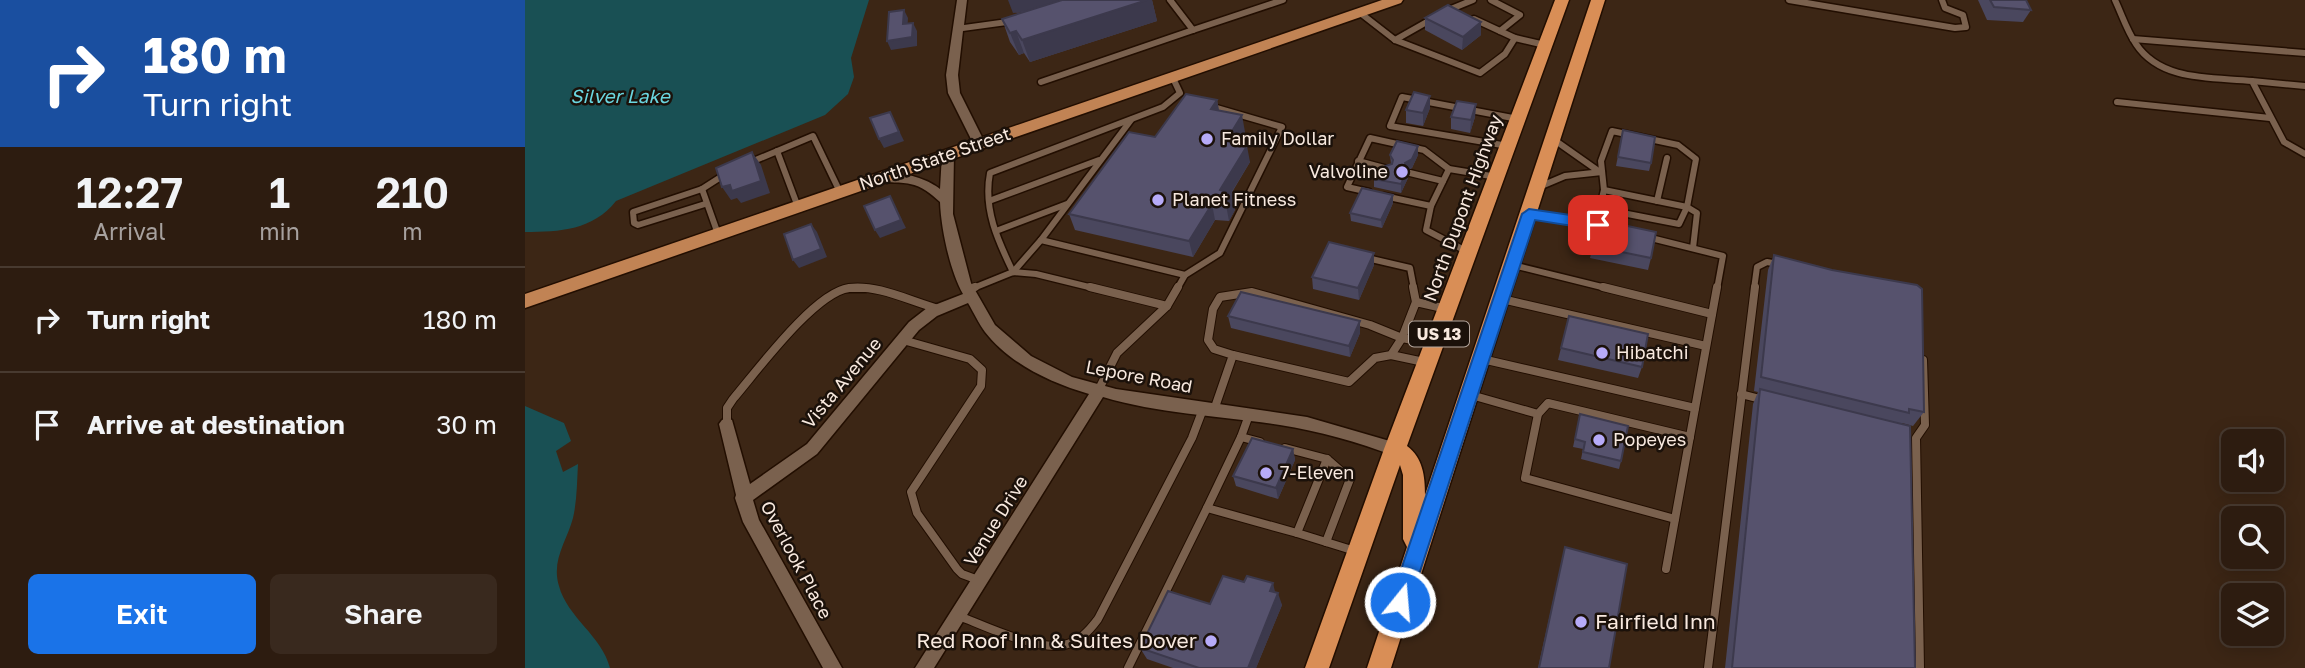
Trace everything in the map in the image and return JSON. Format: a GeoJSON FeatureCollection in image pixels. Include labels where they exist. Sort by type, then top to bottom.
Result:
{"type":"FeatureCollection","features":[{"type":"Feature","properties":{"kind":"highway","name":"North Dupont Highway"},"geometry":{"type":"LineString","coordinates":[[1317,668],[1560,2]]}},
{"type":"Feature","properties":{"kind":"highway","name":"US 13"},"geometry":{"type":"LineString","coordinates":[[1379,668],[1538,188],[1593,6]]}},
{"type":"Feature","properties":{"kind":"highway"},"geometry":{"type":"LineString","coordinates":[[1395,449],[1408,459],[1414,474],[1414,558]]}},
{"type":"Feature","properties":{"kind":"main road","name":"North State Street"},"geometry":{"type":"LineString","coordinates":[[1351,14],[1379,0]]}},
{"type":"Feature","properties":{"kind":"main road","name":"North State Street"},"geometry":{"type":"LineString","coordinates":[[525,301],[1396,0]]}},
{"type":"Feature","properties":{"kind":"street"},"geometry":{"type":"LineString","coordinates":[[962,0],[952,75],[954,93],[979,143]]}},
{"type":"Feature","properties":{"kind":"street"},"geometry":{"type":"LineString","coordinates":[[958,29],[1038,18]]}},
{"type":"Feature","properties":{"kind":"street","name":"Lepore Road"},"geometry":{"type":"LineString","coordinates":[[948,154],[946,201],[951,243],[969,293],[991,332],[1019,358],[1055,377],[1098,391],[1336,430],[1395,449]]}},
{"type":"Feature","properties":{"kind":"street"},"geometry":{"type":"LineString","coordinates":[[880,178],[923,182],[946,201]]}},
{"type":"Feature","properties":{"kind":"street","name":"Vista Avenue"},"geometry":{"type":"LineString","coordinates":[[743,498],[812,449],[923,318],[969,293]]}},
{"type":"Feature","properties":{"kind":"street","name":"Venue Drive"},"geometry":{"type":"LineString","coordinates":[[924,668],[959,617],[1098,391]]}},
{"type":"Feature","properties":{"kind":"street","name":"Overlook Place"},"geometry":{"type":"LineString","coordinates":[[727,424],[751,522],[833,668]]}},
{"type":"Feature","properties":{"kind":"lane"},"geometry":{"type":"LineString","coordinates":[[1170,0],[1193,30]]}},
{"type":"Feature","properties":{"kind":"lane"},"geometry":{"type":"LineString","coordinates":[[1041,82],[1283,0]]}},
{"type":"Feature","properties":{"kind":"lane"},"geometry":{"type":"LineString","coordinates":[[1395,40],[1473,0]]}},
{"type":"Feature","properties":{"kind":"lane"},"geometry":{"type":"LineString","coordinates":[[1491,0],[1520,15],[1500,31]]}},
{"type":"Feature","properties":{"kind":"lane"},"geometry":{"type":"LineString","coordinates":[[1789,0],[1955,28],[1966,27],[1963,15],[1945,8],[1942,0]]}},
{"type":"Feature","properties":{"kind":"lane"},"geometry":{"type":"LineString","coordinates":[[2115,0],[2133,39],[2147,57],[2171,72],[2305,86]]}},
{"type":"Feature","properties":{"kind":"lane"},"geometry":{"type":"LineString","coordinates":[[1451,9],[1515,38],[1546,45]]}},
{"type":"Feature","properties":{"kind":"lane"},"geometry":{"type":"LineString","coordinates":[[1351,14],[1395,40],[1480,73],[1505,54],[1515,38]]}},
{"type":"Feature","properties":{"kind":"lane"},"geometry":{"type":"LineString","coordinates":[[2133,39],[2305,53]]}},
{"type":"Feature","properties":{"kind":"lane"},"geometry":{"type":"LineString","coordinates":[[1013,272],[996,231],[986,184],[989,173],[1163,107],[1180,93],[1171,76]]}},
{"type":"Feature","properties":{"kind":"lane"},"geometry":{"type":"LineString","coordinates":[[2252,81],[2284,142],[2305,154]]}},
{"type":"Feature","properties":{"kind":"lane"},"geometry":{"type":"LineString","coordinates":[[1509,146],[1389,126],[1402,97],[1518,119]]}},
{"type":"Feature","properties":{"kind":"lane"},"geometry":{"type":"LineString","coordinates":[[1174,100],[1188,102]]}},
{"type":"Feature","properties":{"kind":"lane"},"geometry":{"type":"LineString","coordinates":[[2117,102],[2270,118]]}},
{"type":"Feature","properties":{"kind":"lane"},"geometry":{"type":"LineString","coordinates":[[1098,391],[1103,374],[1117,350],[1167,306],[1185,275],[1220,253],[1282,127],[1228,110],[1201,105]]}},
{"type":"Feature","properties":{"kind":"lane"},"geometry":{"type":"LineString","coordinates":[[969,293],[1013,272],[1041,240],[1131,119]]}},
{"type":"Feature","properties":{"kind":"lane"},"geometry":{"type":"LineString","coordinates":[[1612,131],[1678,145],[1696,159],[1687,207],[1679,224],[1607,210],[1601,202],[1604,190],[1599,171],[1612,131]]}},
{"type":"Feature","properties":{"kind":"lane"},"geometry":{"type":"LineString","coordinates":[[740,167],[813,136],[841,192]]}},
{"type":"Feature","properties":{"kind":"lane"},"geometry":{"type":"LineString","coordinates":[[1431,206],[1347,187],[1370,138],[1424,150],[1449,169],[1497,177]]}},
{"type":"Feature","properties":{"kind":"lane"},"geometry":{"type":"LineString","coordinates":[[1553,139],[1599,171]]}},
{"type":"Feature","properties":{"kind":"lane"},"geometry":{"type":"LineString","coordinates":[[777,150],[798,206]]}},
{"type":"Feature","properties":{"kind":"lane"},"geometry":{"type":"LineString","coordinates":[[1657,201],[1667,158]]}},
{"type":"Feature","properties":{"kind":"lane"},"geometry":{"type":"LineString","coordinates":[[989,201],[1100,160]]}},
{"type":"Feature","properties":{"kind":"lane"},"geometry":{"type":"LineString","coordinates":[[1359,161],[1388,169]]}},
{"type":"Feature","properties":{"kind":"lane"},"geometry":{"type":"LineString","coordinates":[[1449,169],[1431,206],[1426,230],[1469,253]]}},
{"type":"Feature","properties":{"kind":"lane"},"geometry":{"type":"LineString","coordinates":[[705,204],[638,225],[634,223],[633,212],[702,189],[731,171]]}},
{"type":"Feature","properties":{"kind":"lane"},"geometry":{"type":"LineString","coordinates":[[1538,188],[1565,176],[1599,171]]}},
{"type":"Feature","properties":{"kind":"lane"},"geometry":{"type":"LineString","coordinates":[[1410,173],[1443,181]]}},
{"type":"Feature","properties":{"kind":"lane"},"geometry":{"type":"LineString","coordinates":[[702,189],[705,204],[715,219],[718,234]]}},
{"type":"Feature","properties":{"kind":"lane"},"geometry":{"type":"LineString","coordinates":[[1604,190],[1687,207],[1697,213],[1693,248]]}},
{"type":"Feature","properties":{"kind":"lane"},"geometry":{"type":"LineString","coordinates":[[996,231],[1067,204]]}},
{"type":"Feature","properties":{"kind":"lane"},"geometry":{"type":"LineString","coordinates":[[1529,214],[1612,228]]}},
{"type":"Feature","properties":{"kind":"lane"},"geometry":{"type":"LineString","coordinates":[[1639,235],[1723,256],[1666,569]]}},
{"type":"Feature","properties":{"kind":"lane"},"geometry":{"type":"LineString","coordinates":[[1041,240],[1185,275]]}},
{"type":"Feature","properties":{"kind":"lane"},"geometry":{"type":"LineString","coordinates":[[1361,256],[1410,268],[1416,302],[1402,338],[1391,355]]}},
{"type":"Feature","properties":{"kind":"lane"},"geometry":{"type":"LineString","coordinates":[[1708,668],[1757,267],[1767,262],[1792,267]]}},
{"type":"Feature","properties":{"kind":"lane"},"geometry":{"type":"LineString","coordinates":[[1513,265],[1712,314]]}},
{"type":"Feature","properties":{"kind":"lane"},"geometry":{"type":"LineString","coordinates":[[1013,272],[1036,274],[1167,306]]}},
{"type":"Feature","properties":{"kind":"lane"},"geometry":{"type":"LineString","coordinates":[[727,424],[727,408],[733,400],[818,304],[837,292],[861,289],[939,309]]}},
{"type":"Feature","properties":{"kind":"lane"},"geometry":{"type":"LineString","coordinates":[[1252,292],[1370,325],[1431,354],[1375,358],[1349,382],[1233,355],[1214,349],[1208,340],[1213,309],[1220,297],[1252,292]]}},
{"type":"Feature","properties":{"kind":"lane"},"geometry":{"type":"LineString","coordinates":[[1501,299],[1706,346]]}},
{"type":"Feature","properties":{"kind":"lane"},"geometry":{"type":"LineString","coordinates":[[1416,302],[1448,309]]}},
{"type":"Feature","properties":{"kind":"lane"},"geometry":{"type":"LineString","coordinates":[[902,340],[970,359],[982,370],[981,386],[911,492],[917,513],[957,569],[962,574],[981,581]]}},
{"type":"Feature","properties":{"kind":"lane"},"geometry":{"type":"LineString","coordinates":[[959,617],[1050,646],[1077,640],[1098,619],[1208,410],[1233,355]]}},
{"type":"Feature","properties":{"kind":"lane"},"geometry":{"type":"LineString","coordinates":[[1920,668],[1916,438],[1925,425],[1923,356]]}},
{"type":"Feature","properties":{"kind":"lane"},"geometry":{"type":"LineString","coordinates":[[1481,359],[1695,408]]}},
{"type":"Feature","properties":{"kind":"lane"},"geometry":{"type":"LineString","coordinates":[[1469,394],[1538,414]]}},
{"type":"Feature","properties":{"kind":"lane"},"geometry":{"type":"LineString","coordinates":[[1741,394],[1768,401]]}},
{"type":"Feature","properties":{"kind":"lane"},"geometry":{"type":"LineString","coordinates":[[1675,519],[1525,478],[1538,414],[1548,403],[1690,437]]}},
{"type":"Feature","properties":{"kind":"lane"},"geometry":{"type":"LineString","coordinates":[[1128,668],[1241,437],[1249,414]]}},
{"type":"Feature","properties":{"kind":"lane"},"geometry":{"type":"LineString","coordinates":[[1903,435],[1916,438]]}},
{"type":"Feature","properties":{"kind":"lane"},"geometry":{"type":"LineString","coordinates":[[1241,437],[1265,443]]}},
{"type":"Feature","properties":{"kind":"lane"},"geometry":{"type":"LineString","coordinates":[[1278,446],[1327,458],[1350,479],[1326,542]]}},
{"type":"Feature","properties":{"kind":"lane"},"geometry":{"type":"LineString","coordinates":[[1297,533],[1327,458]]}},
{"type":"Feature","properties":{"kind":"lane"},"geometry":{"type":"LineString","coordinates":[[1207,508],[1359,552]]}},
{"type":"Feature","properties":{"kind":"water","name":"Silver Lake"},"geometry":{"type":"Polygon","coordinates":[[[525,0],[869,0],[851,58],[854,77],[848,94],[825,115],[616,201],[607,211],[586,224],[563,230],[525,232],[525,0]]]}},
{"type":"Feature","properties":{"kind":"water"},"geometry":{"type":"Polygon","coordinates":[[[525,406],[564,423],[571,441],[556,451],[563,472],[578,464],[574,512],[558,559],[557,577],[563,597],[600,646],[610,668],[525,668],[525,406]]]}},
{"type":"Feature","properties":{"kind":"building"},"geometry":{"type":"Polygon","coordinates":[[[1062,0],[1147,0],[1022,40],[1016,31],[1010,33],[1002,19],[1062,0]]]}},
{"type":"Feature","properties":{"kind":"building"},"geometry":{"type":"Polygon","coordinates":[[[1990,0],[2026,0],[2031,10],[1994,7],[1990,0]]]}},
{"type":"Feature","properties":{"kind":"building"},"geometry":{"type":"Polygon","coordinates":[[[1448,5],[1481,22],[1463,37],[1425,18],[1448,5]]]}},
{"type":"Feature","properties":{"kind":"building"},"geometry":{"type":"Polygon","coordinates":[[[904,10],[903,24],[913,23],[912,37],[887,41],[889,12],[904,10]]]}},
{"type":"Feature","properties":{"kind":"building"},"geometry":{"type":"Polygon","coordinates":[[[1414,92],[1430,96],[1423,113],[1406,110],[1414,92]]]}},
{"type":"Feature","properties":{"kind":"building"},"geometry":{"type":"Polygon","coordinates":[[[1186,94],[1217,100],[1211,109],[1242,115],[1226,141],[1247,146],[1220,190],[1232,194],[1226,205],[1212,204],[1189,241],[1069,214],[1129,132],[1155,137],[1186,94]]]}},
{"type":"Feature","properties":{"kind":"building"},"geometry":{"type":"Polygon","coordinates":[[[1457,101],[1476,104],[1471,120],[1451,117],[1457,101]]]}},
{"type":"Feature","properties":{"kind":"building"},"geometry":{"type":"Polygon","coordinates":[[[890,112],[899,132],[879,139],[870,118],[890,112]]]}},
{"type":"Feature","properties":{"kind":"building"},"geometry":{"type":"Polygon","coordinates":[[[1623,130],[1655,137],[1651,163],[1618,157],[1623,130]]]}},
{"type":"Feature","properties":{"kind":"building"},"geometry":{"type":"Polygon","coordinates":[[[1397,141],[1418,146],[1412,159],[1405,163],[1408,170],[1401,184],[1374,179],[1379,170],[1382,171],[1385,166],[1392,164],[1390,155],[1397,141]]]}},
{"type":"Feature","properties":{"kind":"building"},"geometry":{"type":"Polygon","coordinates":[[[752,152],[761,181],[732,191],[730,185],[722,187],[716,168],[752,152]]]}},
{"type":"Feature","properties":{"kind":"building"},"geometry":{"type":"Polygon","coordinates":[[[1362,188],[1393,195],[1381,220],[1350,213],[1362,188]]]}},
{"type":"Feature","properties":{"kind":"building"},"geometry":{"type":"Polygon","coordinates":[[[890,196],[901,220],[875,230],[864,206],[890,196]]]}},
{"type":"Feature","properties":{"kind":"building"},"geometry":{"type":"Polygon","coordinates":[[[1599,220],[1656,232],[1651,258],[1592,246],[1599,220]]]}},
{"type":"Feature","properties":{"kind":"building"},"geometry":{"type":"Polygon","coordinates":[[[811,224],[821,249],[793,260],[784,234],[811,224]]]}},
{"type":"Feature","properties":{"kind":"building"},"geometry":{"type":"Polygon","coordinates":[[[1329,242],[1374,253],[1358,288],[1312,277],[1329,242]]]}},
{"type":"Feature","properties":{"kind":"building"},"geometry":{"type":"Polygon","coordinates":[[[1774,255],[1832,270],[1917,285],[1922,289],[1924,412],[1909,409],[1909,413],[1761,377],[1774,255]]]}},
{"type":"Feature","properties":{"kind":"building"},"geometry":{"type":"Polygon","coordinates":[[[1241,292],[1360,321],[1349,346],[1228,316],[1241,292]]]}},
{"type":"Feature","properties":{"kind":"building","name":"Hibatchi"},"geometry":{"type":"Polygon","coordinates":[[[1569,316],[1648,334],[1642,367],[1561,348],[1569,316]]]}},
{"type":"Feature","properties":{"kind":"building"},"geometry":{"type":"Polygon","coordinates":[[[1760,389],[1910,426],[1915,668],[1732,668],[1760,389]]]}},
{"type":"Feature","properties":{"kind":"building","name":"Popeyes"},"geometry":{"type":"Polygon","coordinates":[[[1580,414],[1628,426],[1621,461],[1583,452],[1585,442],[1575,439],[1580,414]]]}},
{"type":"Feature","properties":{"kind":"building","name":"7-Eleven"},"geometry":{"type":"Polygon","coordinates":[[[1252,438],[1293,449],[1276,488],[1233,476],[1252,438]]]}},
{"type":"Feature","properties":{"kind":"building","name":"Fairfield Inn"},"geometry":{"type":"Polygon","coordinates":[[[1565,547],[1627,564],[1609,668],[1539,668],[1565,547]]]}},
{"type":"Feature","properties":{"kind":"building","name":"Red Roof Inn & Suites Dover"},"geometry":{"type":"Polygon","coordinates":[[[1223,576],[1244,582],[1247,576],[1273,583],[1270,591],[1278,593],[1248,668],[1199,668],[1140,648],[1168,591],[1210,604],[1223,576]]]}},
{"type":"Feature","properties":{"kind":"place","name":"Family Dollar"},"geometry":{"type":"Point","coordinates":[1207,139]}},
{"type":"Feature","properties":{"kind":"place","name":"Valvoline"},"geometry":{"type":"Point","coordinates":[1402,172]}},
{"type":"Feature","properties":{"kind":"place","name":"Planet Fitness"},"geometry":{"type":"Point","coordinates":[1158,200]}},
{"type":"Feature","properties":{"kind":"place","name":"Hibatchi"},"geometry":{"type":"Point","coordinates":[1602,353]}},
{"type":"Feature","properties":{"kind":"place","name":"Popeyes"},"geometry":{"type":"Point","coordinates":[1599,440]}},
{"type":"Feature","properties":{"kind":"place","name":"7-Eleven"},"geometry":{"type":"Point","coordinates":[1266,473]}},
{"type":"Feature","properties":{"kind":"place","name":"Fairfield Inn"},"geometry":{"type":"Point","coordinates":[1581,622]}},
{"type":"Feature","properties":{"kind":"place","name":"Red Roof Inn & Suites Dover"},"geometry":{"type":"Point","coordinates":[1211,641]}},
{"type":"Feature","properties":{"kind":"route"},"geometry":{"type":"LineString","coordinates":[[1400,602],[1529,214],[1598,225]]}}]}
